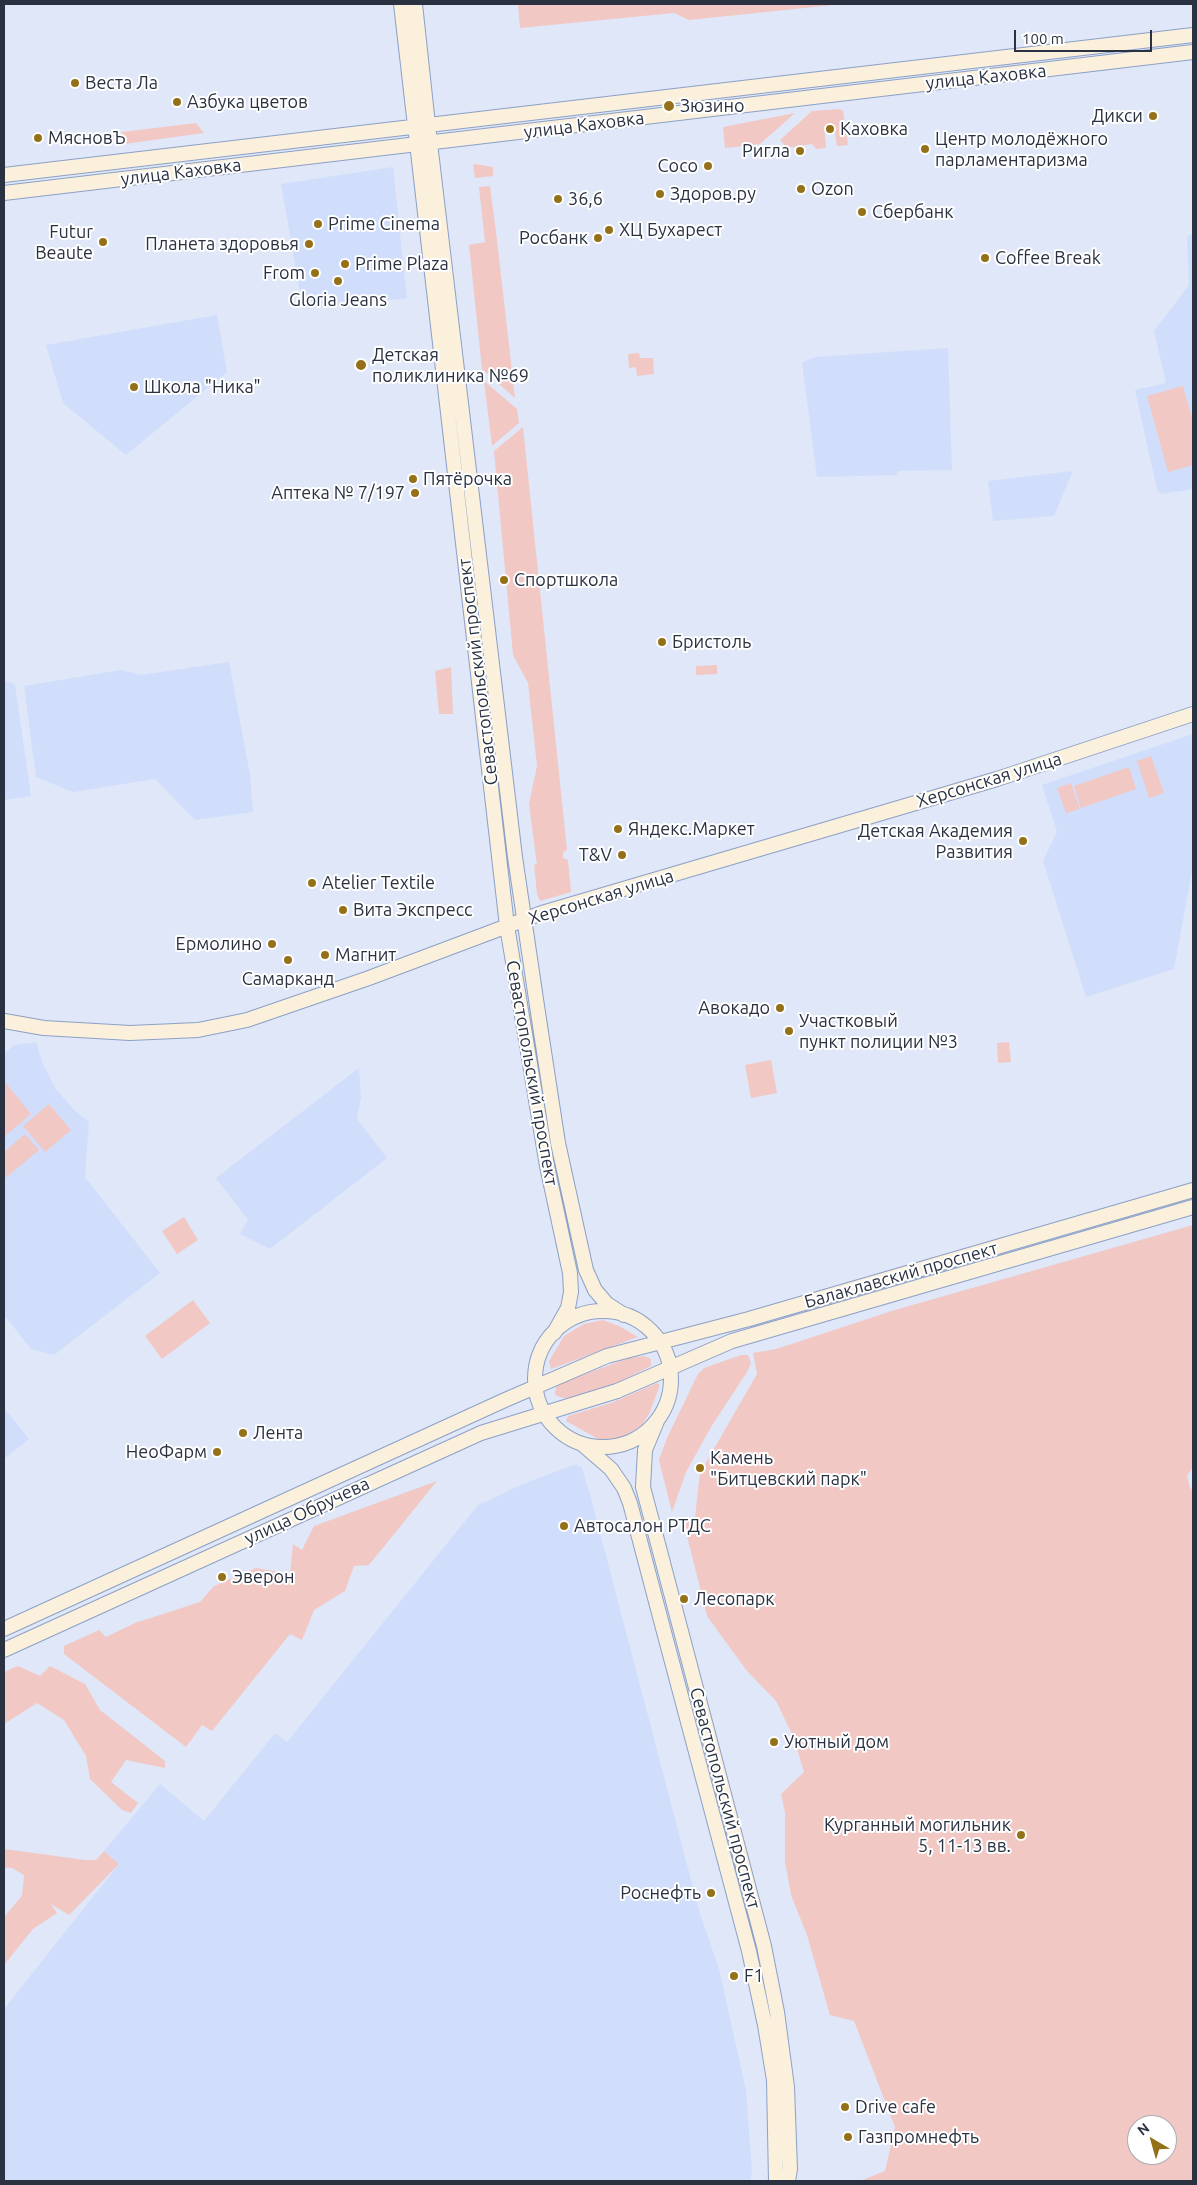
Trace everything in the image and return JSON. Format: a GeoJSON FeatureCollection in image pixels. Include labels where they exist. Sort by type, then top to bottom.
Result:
{"type":"FeatureCollection","features":[{"type":"Feature","properties":{"kind":"main road","name":"Севастопольский проспект"},"geometry":{"type":"LineString","coordinates":[[400,4],[422,126]]}},
{"type":"Feature","properties":{"kind":"main road","name":"Севастопольский проспект"},"geometry":{"type":"LineString","coordinates":[[415,4],[423,144],[507,926],[547,1166],[570,1274],[571,1292],[568,1308],[540,1354],[535,1386]]}},
{"type":"Feature","properties":{"kind":"main road","name":"улица Каховка"},"geometry":{"type":"LineString","coordinates":[[4,175],[1193,35]]}},
{"type":"Feature","properties":{"kind":"main road","name":"улица Каховка"},"geometry":{"type":"LineString","coordinates":[[4,193],[1193,52]]}},
{"type":"Feature","properties":{"kind":"main road","name":"Севастопольский проспект"},"geometry":{"type":"LineString","coordinates":[[423,144],[524,920],[558,1143],[579,1245],[586,1270],[595,1290],[607,1304],[638,1322],[658,1341],[672,1366],[669,1393],[645,1450],[643,1487],[766,1956],[778,2012],[787,2087],[790,2169],[788,2181]]}},
{"type":"Feature","properties":{"kind":"main road","name":"Херсонская улица"},"geometry":{"type":"LineString","coordinates":[[4,1021],[44,1028],[120,1032],[186,1031],[230,1024],[329,993],[572,903],[720,862],[997,779],[1193,714]]}},
{"type":"Feature","properties":{"kind":"main road","name":"Балаклавский проспект"},"geometry":{"type":"LineString","coordinates":[[607,1356],[658,1341],[749,1319],[1193,1190]]}},
{"type":"Feature","properties":{"kind":"main road","name":"Балаклавский проспект"},"geometry":{"type":"LineString","coordinates":[[617,1391],[732,1341],[1193,1208]]}},
{"type":"Feature","properties":{"kind":"main road"},"geometry":{"type":"LineString","coordinates":[[554,1333],[564,1323],[590,1311],[605,1311],[624,1315]]}},
{"type":"Feature","properties":{"kind":"main road","name":"улица Обручева"},"geometry":{"type":"LineString","coordinates":[[4,1629],[535,1386],[607,1356]]}},
{"type":"Feature","properties":{"kind":"main road"},"geometry":{"type":"LineString","coordinates":[[535,1386],[546,1414]]}},
{"type":"Feature","properties":{"kind":"main road","name":"улица Обручева"},"geometry":{"type":"LineString","coordinates":[[4,1650],[450,1446],[514,1421],[546,1414],[617,1391]]}},
{"type":"Feature","properties":{"kind":"main road","name":"Севастопольский проспект"},"geometry":{"type":"LineString","coordinates":[[546,1414],[562,1431],[582,1444],[611,1469],[624,1488],[630,1503],[766,2025],[774,2080],[776,2181]]}},
{"type":"Feature","properties":{"kind":"main road"},"geometry":{"type":"LineString","coordinates":[[582,1444],[593,1447],[617,1447],[640,1437],[657,1421]]}},
{"type":"Feature","properties":{"kind":"shaded area"},"geometry":{"type":"Polygon","coordinates":[[[518,4],[843,4],[689,20],[674,13],[520,28],[518,4]]]}},
{"type":"Feature","properties":{"kind":"shaded area"},"geometry":{"type":"Polygon","coordinates":[[[840,109],[843,111],[848,145],[837,146],[834,125],[824,126],[826,148],[816,149],[812,144],[787,148],[780,140],[812,111],[840,109]]]}},
{"type":"Feature","properties":{"kind":"shaded area"},"geometry":{"type":"Polygon","coordinates":[[[795,113],[760,144],[725,148],[723,127],[795,113]]]}},
{"type":"Feature","properties":{"kind":"shaded area"},"geometry":{"type":"Polygon","coordinates":[[[196,123],[204,133],[124,144],[122,132],[196,123]]]}},
{"type":"Feature","properties":{"kind":"shaded area"},"geometry":{"type":"Polygon","coordinates":[[[473,165],[493,167],[493,176],[475,178],[473,165]]]}},
{"type":"Feature","properties":{"kind":"shaded area"},"geometry":{"type":"Polygon","coordinates":[[[393,167],[407,298],[303,309],[281,184],[393,167]]]}},
{"type":"Feature","properties":{"kind":"shaded area"},"geometry":{"type":"Polygon","coordinates":[[[490,186],[515,398],[482,369],[469,245],[485,242],[479,187],[490,186]]]}},
{"type":"Feature","properties":{"kind":"shaded area"},"geometry":{"type":"Polygon","coordinates":[[[1193,233],[1193,489],[1161,494],[1157,489],[1135,390],[1166,383],[1154,331],[1189,285],[1187,237],[1193,233]]]}},
{"type":"Feature","properties":{"kind":"shaded area","name":"Школа \"Ника\""},"geometry":{"type":"Polygon","coordinates":[[[217,315],[227,372],[126,455],[63,403],[46,345],[217,315]]]}},
{"type":"Feature","properties":{"kind":"shaded area"},"geometry":{"type":"Polygon","coordinates":[[[948,348],[952,470],[898,471],[897,475],[817,477],[802,363],[815,357],[948,348]]]}},
{"type":"Feature","properties":{"kind":"shaded area"},"geometry":{"type":"Polygon","coordinates":[[[639,353],[640,358],[653,358],[654,374],[637,376],[636,367],[629,368],[628,354],[639,353]]]}},
{"type":"Feature","properties":{"kind":"shaded area"},"geometry":{"type":"Polygon","coordinates":[[[484,381],[517,409],[519,423],[492,446],[484,381]]]}},
{"type":"Feature","properties":{"kind":"shaded area"},"geometry":{"type":"Polygon","coordinates":[[[1183,386],[1193,422],[1193,465],[1168,472],[1147,396],[1183,386]]]}},
{"type":"Feature","properties":{"kind":"shaded area"},"geometry":{"type":"Polygon","coordinates":[[[523,427],[567,850],[563,852],[563,858],[568,860],[571,892],[540,901],[537,894],[534,864],[537,865],[529,804],[537,766],[528,683],[513,655],[494,451],[523,427]]]}},
{"type":"Feature","properties":{"kind":"shaded area"},"geometry":{"type":"Polygon","coordinates":[[[1073,471],[1054,516],[993,521],[988,481],[1073,471]]]}},
{"type":"Feature","properties":{"kind":"shaded area"},"geometry":{"type":"Polygon","coordinates":[[[229,662],[250,775],[253,812],[195,820],[155,779],[73,792],[36,777],[24,686],[121,670],[141,675],[229,662]]]}},
{"type":"Feature","properties":{"kind":"shaded area"},"geometry":{"type":"Polygon","coordinates":[[[717,665],[717,674],[696,675],[696,666],[717,665]]]}},
{"type":"Feature","properties":{"kind":"shaded area"},"geometry":{"type":"Polygon","coordinates":[[[451,667],[453,714],[439,714],[435,671],[451,667]]]}},
{"type":"Feature","properties":{"kind":"shaded area"},"geometry":{"type":"Polygon","coordinates":[[[4,680],[15,685],[31,796],[4,800],[4,680]]]}},
{"type":"Feature","properties":{"kind":"shaded area"},"geometry":{"type":"Polygon","coordinates":[[[1193,734],[1193,866],[1174,969],[1086,997],[1043,861],[1057,832],[1042,785],[1193,734]]]}},
{"type":"Feature","properties":{"kind":"shaded area"},"geometry":{"type":"Polygon","coordinates":[[[1151,756],[1164,793],[1149,798],[1137,761],[1151,756]]]}},
{"type":"Feature","properties":{"kind":"shaded area"},"geometry":{"type":"Polygon","coordinates":[[[1129,767],[1136,789],[1081,808],[1074,786],[1129,767]]]}},
{"type":"Feature","properties":{"kind":"shaded area"},"geometry":{"type":"Polygon","coordinates":[[[1071,783],[1080,809],[1066,813],[1057,788],[1071,783]]]}},
{"type":"Feature","properties":{"kind":"shaded area"},"geometry":{"type":"Polygon","coordinates":[[[36,1042],[44,1067],[56,1089],[74,1110],[89,1122],[85,1177],[160,1273],[54,1355],[31,1349],[4,1315],[4,1053],[15,1045],[36,1042]]]}},
{"type":"Feature","properties":{"kind":"shaded area"},"geometry":{"type":"Polygon","coordinates":[[[1009,1042],[1011,1062],[998,1063],[997,1043],[1009,1042]]]}},
{"type":"Feature","properties":{"kind":"shaded area"},"geometry":{"type":"Polygon","coordinates":[[[771,1060],[777,1093],[751,1098],[745,1065],[771,1060]]]}},
{"type":"Feature","properties":{"kind":"shaded area"},"geometry":{"type":"Polygon","coordinates":[[[359,1068],[361,1097],[357,1119],[387,1158],[270,1249],[240,1234],[248,1220],[216,1178],[359,1068]]]}},
{"type":"Feature","properties":{"kind":"shaded area"},"geometry":{"type":"Polygon","coordinates":[[[4,1081],[31,1114],[4,1137],[4,1081]]]}},
{"type":"Feature","properties":{"kind":"shaded area"},"geometry":{"type":"Polygon","coordinates":[[[49,1104],[71,1130],[45,1152],[23,1126],[49,1104]]]}},
{"type":"Feature","properties":{"kind":"shaded area"},"geometry":{"type":"Polygon","coordinates":[[[25,1134],[39,1150],[4,1179],[4,1152],[25,1134]]]}},
{"type":"Feature","properties":{"kind":"shaded area"},"geometry":{"type":"Polygon","coordinates":[[[184,1217],[198,1240],[177,1254],[162,1231],[184,1217]]]}},
{"type":"Feature","properties":{"kind":"shaded area"},"geometry":{"type":"Polygon","coordinates":[[[1193,1225],[1193,1467],[1187,1476],[1190,1488],[1193,1490],[1193,2181],[860,2181],[885,2171],[895,2127],[854,2021],[830,2015],[807,1935],[791,1895],[785,1861],[785,1813],[781,1794],[804,1772],[793,1736],[776,1701],[747,1671],[707,1616],[684,1524],[695,1517],[700,1473],[757,1374],[753,1353],[776,1349],[895,1310],[1193,1225]]]}},
{"type":"Feature","properties":{"kind":"shaded area"},"geometry":{"type":"Polygon","coordinates":[[[193,1300],[210,1323],[162,1359],[145,1336],[193,1300]]]}},
{"type":"Feature","properties":{"kind":"shaded area"},"geometry":{"type":"Polygon","coordinates":[[[603,1320],[619,1326],[638,1337],[551,1369],[549,1361],[564,1336],[584,1324],[603,1320]]]}},
{"type":"Feature","properties":{"kind":"shaded area"},"geometry":{"type":"Polygon","coordinates":[[[741,1355],[748,1355],[751,1363],[711,1427],[686,1472],[672,1512],[659,1460],[667,1438],[698,1374],[704,1368],[741,1355]]]}},
{"type":"Feature","properties":{"kind":"shaded area"},"geometry":{"type":"Polygon","coordinates":[[[645,1356],[651,1359],[651,1366],[621,1381],[578,1397],[563,1398],[555,1395],[556,1387],[566,1381],[629,1358],[645,1356]]]}},
{"type":"Feature","properties":{"kind":"shaded area"},"geometry":{"type":"Polygon","coordinates":[[[657,1383],[660,1385],[649,1414],[641,1426],[621,1438],[600,1440],[566,1421],[568,1416],[611,1403],[657,1383]]]}},
{"type":"Feature","properties":{"kind":"shaded area"},"geometry":{"type":"Polygon","coordinates":[[[4,1408],[29,1439],[4,1459],[4,1408]]]}},
{"type":"Feature","properties":{"kind":"shaded area"},"geometry":{"type":"Polygon","coordinates":[[[576,1464],[582,1468],[590,1495],[700,1914],[719,1969],[746,2090],[752,2172],[750,2181],[4,2181],[4,2009],[119,1864],[104,1851],[160,1784],[204,1821],[275,1733],[287,1742],[478,1505],[523,1484],[576,1464]]]}},
{"type":"Feature","properties":{"kind":"shaded area"},"geometry":{"type":"Polygon","coordinates":[[[437,1481],[369,1565],[354,1566],[345,1591],[314,1610],[302,1640],[290,1634],[212,1731],[202,1725],[186,1747],[64,1654],[64,1646],[99,1630],[106,1637],[135,1623],[200,1602],[214,1586],[256,1568],[290,1574],[293,1544],[302,1550],[314,1526],[437,1481]]]}},
{"type":"Feature","properties":{"kind":"shaded area"},"geometry":{"type":"Polygon","coordinates":[[[18,1666],[40,1676],[50,1666],[85,1684],[100,1710],[165,1761],[165,1768],[126,1760],[111,1782],[138,1803],[131,1813],[122,1810],[90,1779],[86,1756],[64,1720],[37,1703],[4,1724],[4,1672],[18,1666]]]}},
{"type":"Feature","properties":{"kind":"shaded area"},"geometry":{"type":"Polygon","coordinates":[[[4,1849],[85,1860],[96,1860],[104,1851],[119,1864],[69,1915],[51,1904],[57,1913],[33,1929],[4,1965],[4,1917],[22,1896],[24,1875],[12,1868],[4,1868],[4,1849]]]}},
{"type":"Feature","properties":{"kind":"place","name":"Веста Ла"},"geometry":{"type":"Point","coordinates":[75,83]}},
{"type":"Feature","properties":{"kind":"place","name":"Азбука цветов"},"geometry":{"type":"Point","coordinates":[177,102]}},
{"type":"Feature","properties":{"kind":"place","name":"Зюзино"},"geometry":{"type":"Point","coordinates":[669,106]}},
{"type":"Feature","properties":{"kind":"place","name":"Дикси"},"geometry":{"type":"Point","coordinates":[1153,116]}},
{"type":"Feature","properties":{"kind":"place","name":"Каховка"},"geometry":{"type":"Point","coordinates":[830,129]}},
{"type":"Feature","properties":{"kind":"place","name":"МясновЪ"},"geometry":{"type":"Point","coordinates":[38,138]}},
{"type":"Feature","properties":{"kind":"place","name":"Центр молодёжного парламентаризма"},"geometry":{"type":"Point","coordinates":[925,149]}},
{"type":"Feature","properties":{"kind":"place","name":"Ригла"},"geometry":{"type":"Point","coordinates":[800,151]}},
{"type":"Feature","properties":{"kind":"place","name":"Coco"},"geometry":{"type":"Point","coordinates":[708,166]}},
{"type":"Feature","properties":{"kind":"place","name":"Ozon"},"geometry":{"type":"Point","coordinates":[801,189]}},
{"type":"Feature","properties":{"kind":"place","name":"Здоров.ру"},"geometry":{"type":"Point","coordinates":[660,194]}},
{"type":"Feature","properties":{"kind":"place","name":"36,6"},"geometry":{"type":"Point","coordinates":[558,199]}},
{"type":"Feature","properties":{"kind":"place","name":"Сбербанк"},"geometry":{"type":"Point","coordinates":[862,212]}},
{"type":"Feature","properties":{"kind":"place","name":"Prime Cinema"},"geometry":{"type":"Point","coordinates":[318,224]}},
{"type":"Feature","properties":{"kind":"place","name":"ХЦ Бухарест"},"geometry":{"type":"Point","coordinates":[609,230]}},
{"type":"Feature","properties":{"kind":"place","name":"Росбанк"},"geometry":{"type":"Point","coordinates":[598,238]}},
{"type":"Feature","properties":{"kind":"place","name":"Futur Beaute"},"geometry":{"type":"Point","coordinates":[103,242]}},
{"type":"Feature","properties":{"kind":"place","name":"Планета здоровья"},"geometry":{"type":"Point","coordinates":[309,244]}},
{"type":"Feature","properties":{"kind":"place","name":"Coffee Break"},"geometry":{"type":"Point","coordinates":[985,258]}},
{"type":"Feature","properties":{"kind":"place","name":"Prime Plaza"},"geometry":{"type":"Point","coordinates":[345,264]}},
{"type":"Feature","properties":{"kind":"place","name":"From"},"geometry":{"type":"Point","coordinates":[315,273]}},
{"type":"Feature","properties":{"kind":"place","name":"Gloria Jeans"},"geometry":{"type":"Point","coordinates":[338,281]}},
{"type":"Feature","properties":{"kind":"place","name":"Детская поликлиника №69"},"geometry":{"type":"Point","coordinates":[361,365]}},
{"type":"Feature","properties":{"kind":"place","name":"Школа \"Ника\""},"geometry":{"type":"Point","coordinates":[134,387]}},
{"type":"Feature","properties":{"kind":"place","name":"Пятёрочка"},"geometry":{"type":"Point","coordinates":[413,479]}},
{"type":"Feature","properties":{"kind":"place","name":"Аптека № 7/197"},"geometry":{"type":"Point","coordinates":[415,493]}},
{"type":"Feature","properties":{"kind":"place","name":"Спортшкола"},"geometry":{"type":"Point","coordinates":[504,580]}},
{"type":"Feature","properties":{"kind":"place","name":"Бристоль"},"geometry":{"type":"Point","coordinates":[662,642]}},
{"type":"Feature","properties":{"kind":"place","name":"Яндекс.Маркет"},"geometry":{"type":"Point","coordinates":[618,829]}},
{"type":"Feature","properties":{"kind":"place","name":"Детская Академия Развития"},"geometry":{"type":"Point","coordinates":[1023,841]}},
{"type":"Feature","properties":{"kind":"place","name":"T&V"},"geometry":{"type":"Point","coordinates":[622,855]}},
{"type":"Feature","properties":{"kind":"place","name":"Atelier Textile"},"geometry":{"type":"Point","coordinates":[312,883]}},
{"type":"Feature","properties":{"kind":"place","name":"Вита Экспресс"},"geometry":{"type":"Point","coordinates":[343,910]}},
{"type":"Feature","properties":{"kind":"place","name":"Ермолино"},"geometry":{"type":"Point","coordinates":[272,944]}},
{"type":"Feature","properties":{"kind":"place","name":"Магнит"},"geometry":{"type":"Point","coordinates":[325,955]}},
{"type":"Feature","properties":{"kind":"place","name":"Самарканд"},"geometry":{"type":"Point","coordinates":[288,960]}},
{"type":"Feature","properties":{"kind":"place","name":"Авокадо"},"geometry":{"type":"Point","coordinates":[780,1008]}},
{"type":"Feature","properties":{"kind":"place","name":"Участковый пункт полиции №3"},"geometry":{"type":"Point","coordinates":[789,1031]}},
{"type":"Feature","properties":{"kind":"place","name":"Лента"},"geometry":{"type":"Point","coordinates":[243,1433]}},
{"type":"Feature","properties":{"kind":"place","name":"НеоФарм"},"geometry":{"type":"Point","coordinates":[217,1452]}},
{"type":"Feature","properties":{"kind":"place","name":"Камень \"Битцевский парк\""},"geometry":{"type":"Point","coordinates":[700,1468]}},
{"type":"Feature","properties":{"kind":"place","name":"Автосалон РТДС"},"geometry":{"type":"Point","coordinates":[564,1526]}},
{"type":"Feature","properties":{"kind":"place","name":"Эверон"},"geometry":{"type":"Point","coordinates":[222,1577]}},
{"type":"Feature","properties":{"kind":"place","name":"Лесопарк"},"geometry":{"type":"Point","coordinates":[684,1599]}},
{"type":"Feature","properties":{"kind":"place","name":"Уютный дом"},"geometry":{"type":"Point","coordinates":[774,1742]}},
{"type":"Feature","properties":{"kind":"place","name":"Курганный могильник 5, 11-13 вв."},"geometry":{"type":"Point","coordinates":[1021,1835]}},
{"type":"Feature","properties":{"kind":"place","name":"Роснефть"},"geometry":{"type":"Point","coordinates":[711,1893]}},
{"type":"Feature","properties":{"kind":"place","name":"F1"},"geometry":{"type":"Point","coordinates":[734,1976]}},
{"type":"Feature","properties":{"kind":"place","name":"Drive cafe"},"geometry":{"type":"Point","coordinates":[845,2107]}},
{"type":"Feature","properties":{"kind":"place","name":"Газпромнефть"},"geometry":{"type":"Point","coordinates":[848,2137]}}]}
